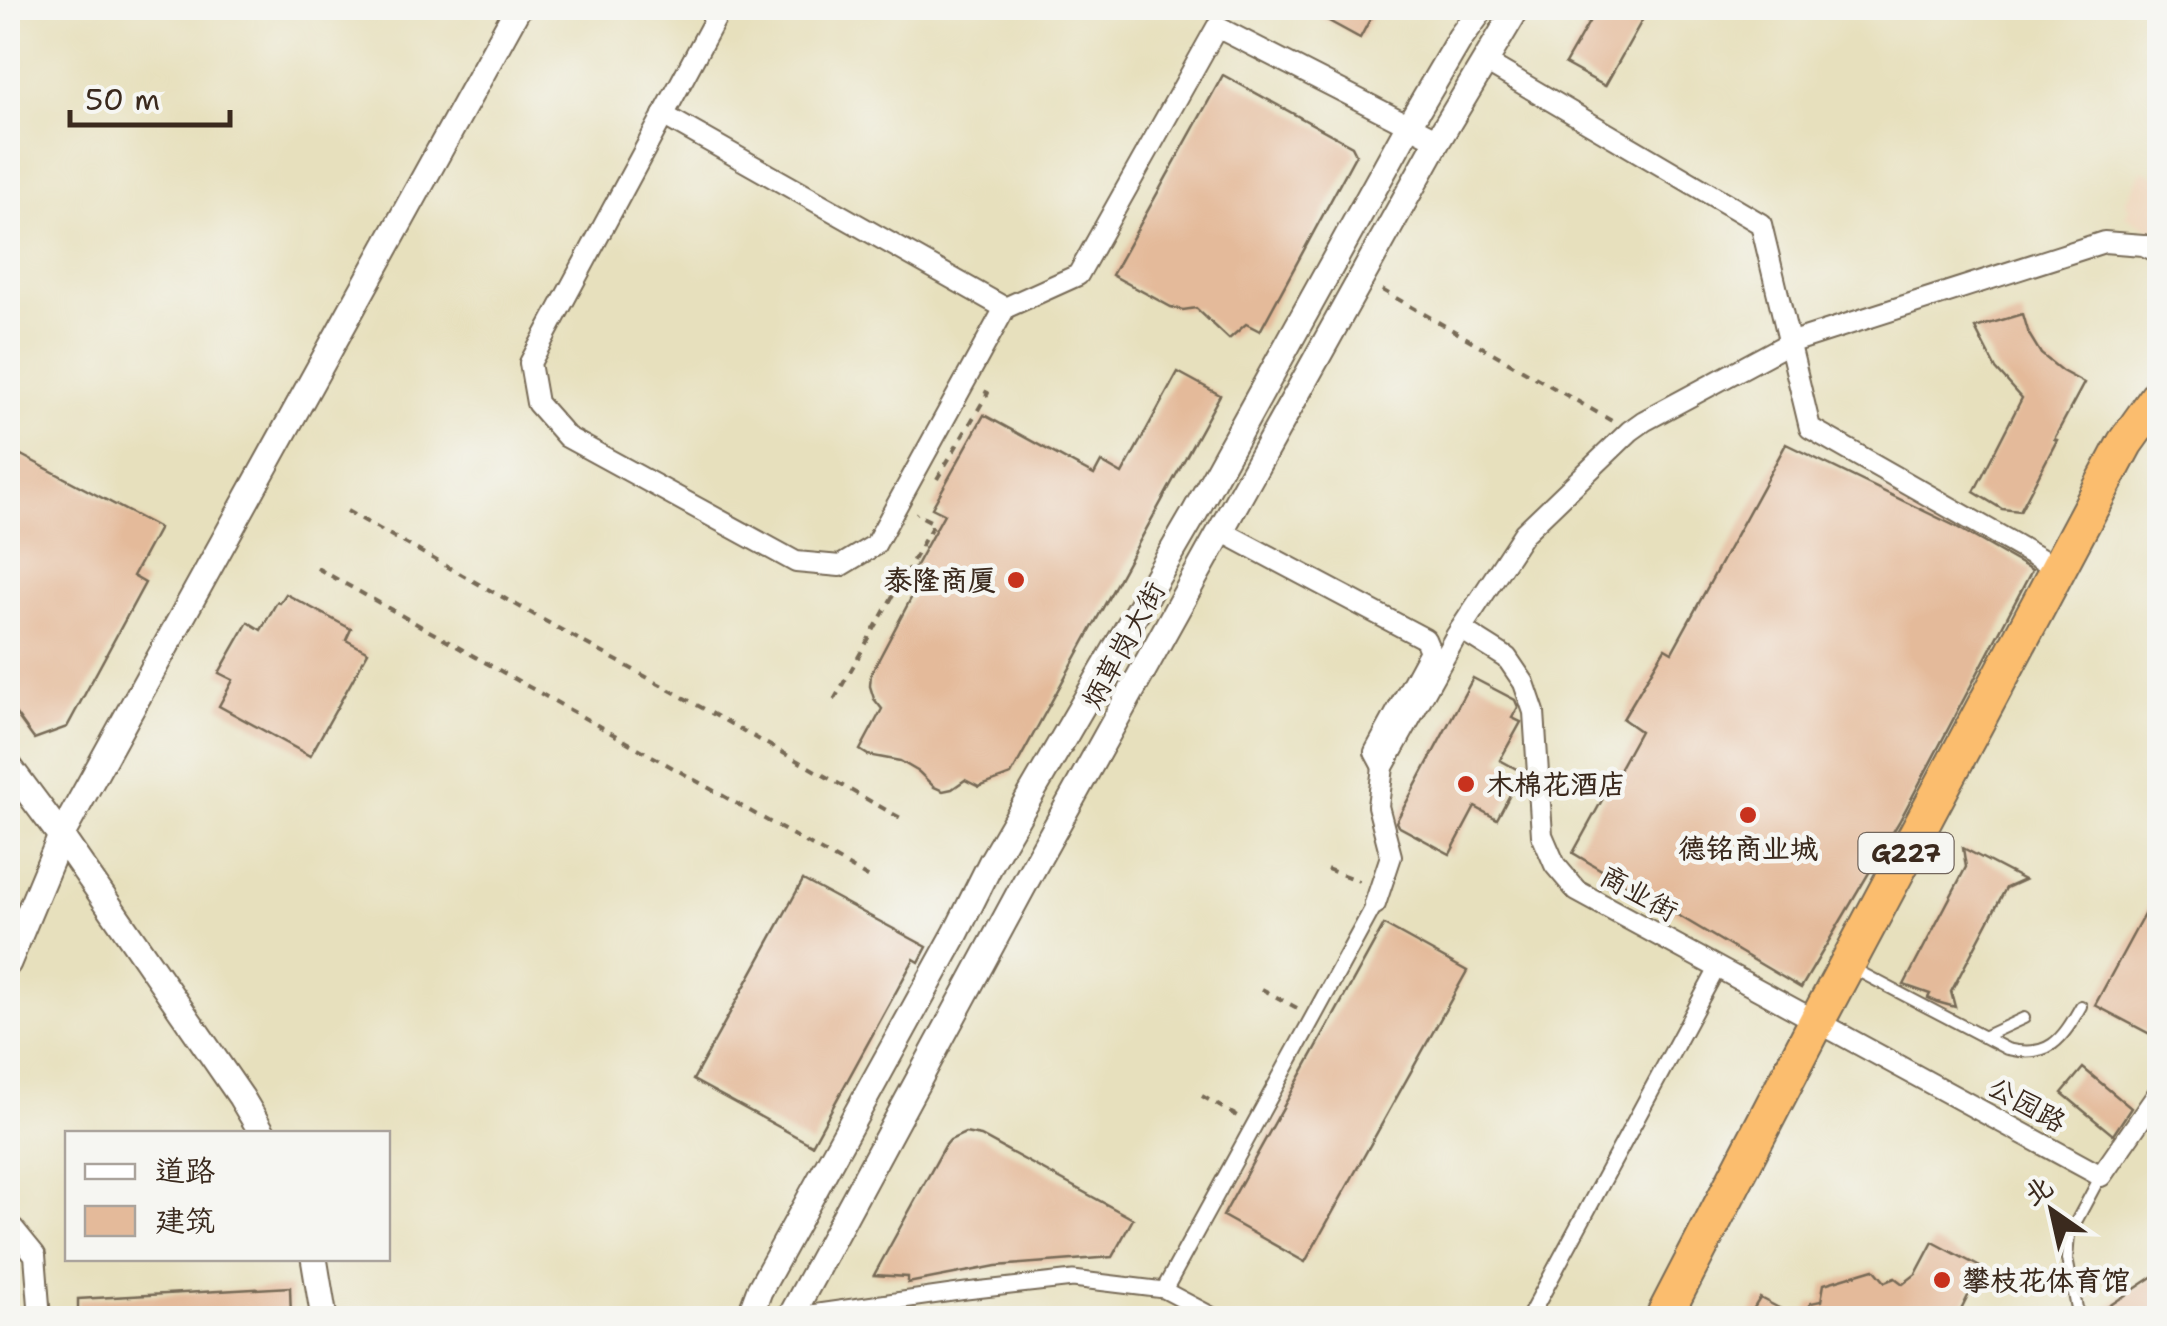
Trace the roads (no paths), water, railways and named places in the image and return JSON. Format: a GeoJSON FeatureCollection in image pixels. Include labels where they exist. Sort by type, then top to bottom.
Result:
{"type":"FeatureCollection","features":[{"type":"Feature","properties":{"kind":"highway","name":"G227"},"geometry":{"type":"LineString","coordinates":[[1857,970],[2058,569],[2125,443],[2160,394]]}},
{"type":"Feature","properties":{"kind":"highway","name":"G227"},"geometry":{"type":"LineString","coordinates":[[1663,1318],[2142,449],[2160,428]]}},
{"type":"Feature","properties":{"kind":"highway","name":"G227"},"geometry":{"type":"LineString","coordinates":[[1686,1318],[1826,1026]]}},
{"type":"Feature","properties":{"kind":"street"},"geometry":{"type":"LineString","coordinates":[[8,963],[61,836],[518,8]]}},
{"type":"Feature","properties":{"kind":"street"},"geometry":{"type":"LineString","coordinates":[[722,8],[530,363],[537,403],[567,437],[796,562],[840,566],[875,545],[1005,308],[1078,275],[1217,27],[1438,140]]}},
{"type":"Feature","properties":{"kind":"street"},"geometry":{"type":"LineString","coordinates":[[749,1318],[759,1291],[992,860],[1194,514],[1409,125],[1482,8]]}},
{"type":"Feature","properties":{"kind":"street","name":"炳草岗大街"},"geometry":{"type":"LineString","coordinates":[[790,1317],[1027,879],[1438,140],[1517,8]]}},
{"type":"Feature","properties":{"kind":"street"},"geometry":{"type":"LineString","coordinates":[[1484,62],[1761,224],[1810,428],[2058,569]]}},
{"type":"Feature","properties":{"kind":"street"},"geometry":{"type":"LineString","coordinates":[[663,115],[1005,308]]}},
{"type":"Feature","properties":{"kind":"street"},"geometry":{"type":"LineString","coordinates":[[1164,1290],[1375,904],[1390,856],[1378,806],[1383,767],[1460,629],[1524,533],[1630,431],[1789,343],[2104,242],[2143,244],[2160,252]]}},
{"type":"Feature","properties":{"kind":"street"},"geometry":{"type":"LineString","coordinates":[[2125,443],[2160,386]]}},
{"type":"Feature","properties":{"kind":"street"},"geometry":{"type":"LineString","coordinates":[[1221,531],[1425,639],[1430,651],[1376,752],[1383,767]]}},
{"type":"Feature","properties":{"kind":"street","name":"商业街"},"geometry":{"type":"LineString","coordinates":[[1460,629],[1507,658],[1524,683],[1534,712],[1542,835],[1555,865],[1577,891],[1826,1026]]}},
{"type":"Feature","properties":{"kind":"street"},"geometry":{"type":"LineString","coordinates":[[8,764],[241,1096],[261,1131]]}},
{"type":"Feature","properties":{"kind":"street"},"geometry":{"type":"LineString","coordinates":[[1528,1318],[1718,967]]}},
{"type":"Feature","properties":{"kind":"street","name":"公园路"},"geometry":{"type":"LineString","coordinates":[[1826,1026],[2101,1176]]}},
{"type":"Feature","properties":{"kind":"street"},"geometry":{"type":"LineString","coordinates":[[2101,1176],[2160,1092]]}},
{"type":"Feature","properties":{"kind":"street"},"geometry":{"type":"LineString","coordinates":[[8,1227],[35,1255],[40,1318]]}},
{"type":"Feature","properties":{"kind":"street"},"geometry":{"type":"LineString","coordinates":[[314,1261],[324,1318]]}},
{"type":"Feature","properties":{"kind":"street"},"geometry":{"type":"LineString","coordinates":[[790,1317],[1073,1279],[1164,1290],[1217,1318]]}},
{"type":"Feature","properties":{"kind":"lane"},"geometry":{"type":"LineString","coordinates":[[1857,970],[2007,1049],[2024,1053],[2042,1050],[2056,1042],[2080,1006]]}},
{"type":"Feature","properties":{"kind":"lane"},"geometry":{"type":"LineString","coordinates":[[1983,1037],[2024,1018]]}},
{"type":"Feature","properties":{"kind":"lane"},"geometry":{"type":"LineString","coordinates":[[2080,1318],[2068,1259],[2069,1235],[2101,1176]]}},
{"type":"Feature","properties":{"kind":"place","name":"泰隆商厦"},"geometry":{"type":"Point","coordinates":[1016,580]}},
{"type":"Feature","properties":{"kind":"place","name":"木棉花酒店"},"geometry":{"type":"Point","coordinates":[1466,784]}},
{"type":"Feature","properties":{"kind":"place","name":"德铭商业城"},"geometry":{"type":"Point","coordinates":[1748,815]}},
{"type":"Feature","properties":{"kind":"place","name":"攀枝花体育馆"},"geometry":{"type":"Point","coordinates":[1942,1280]}}]}
